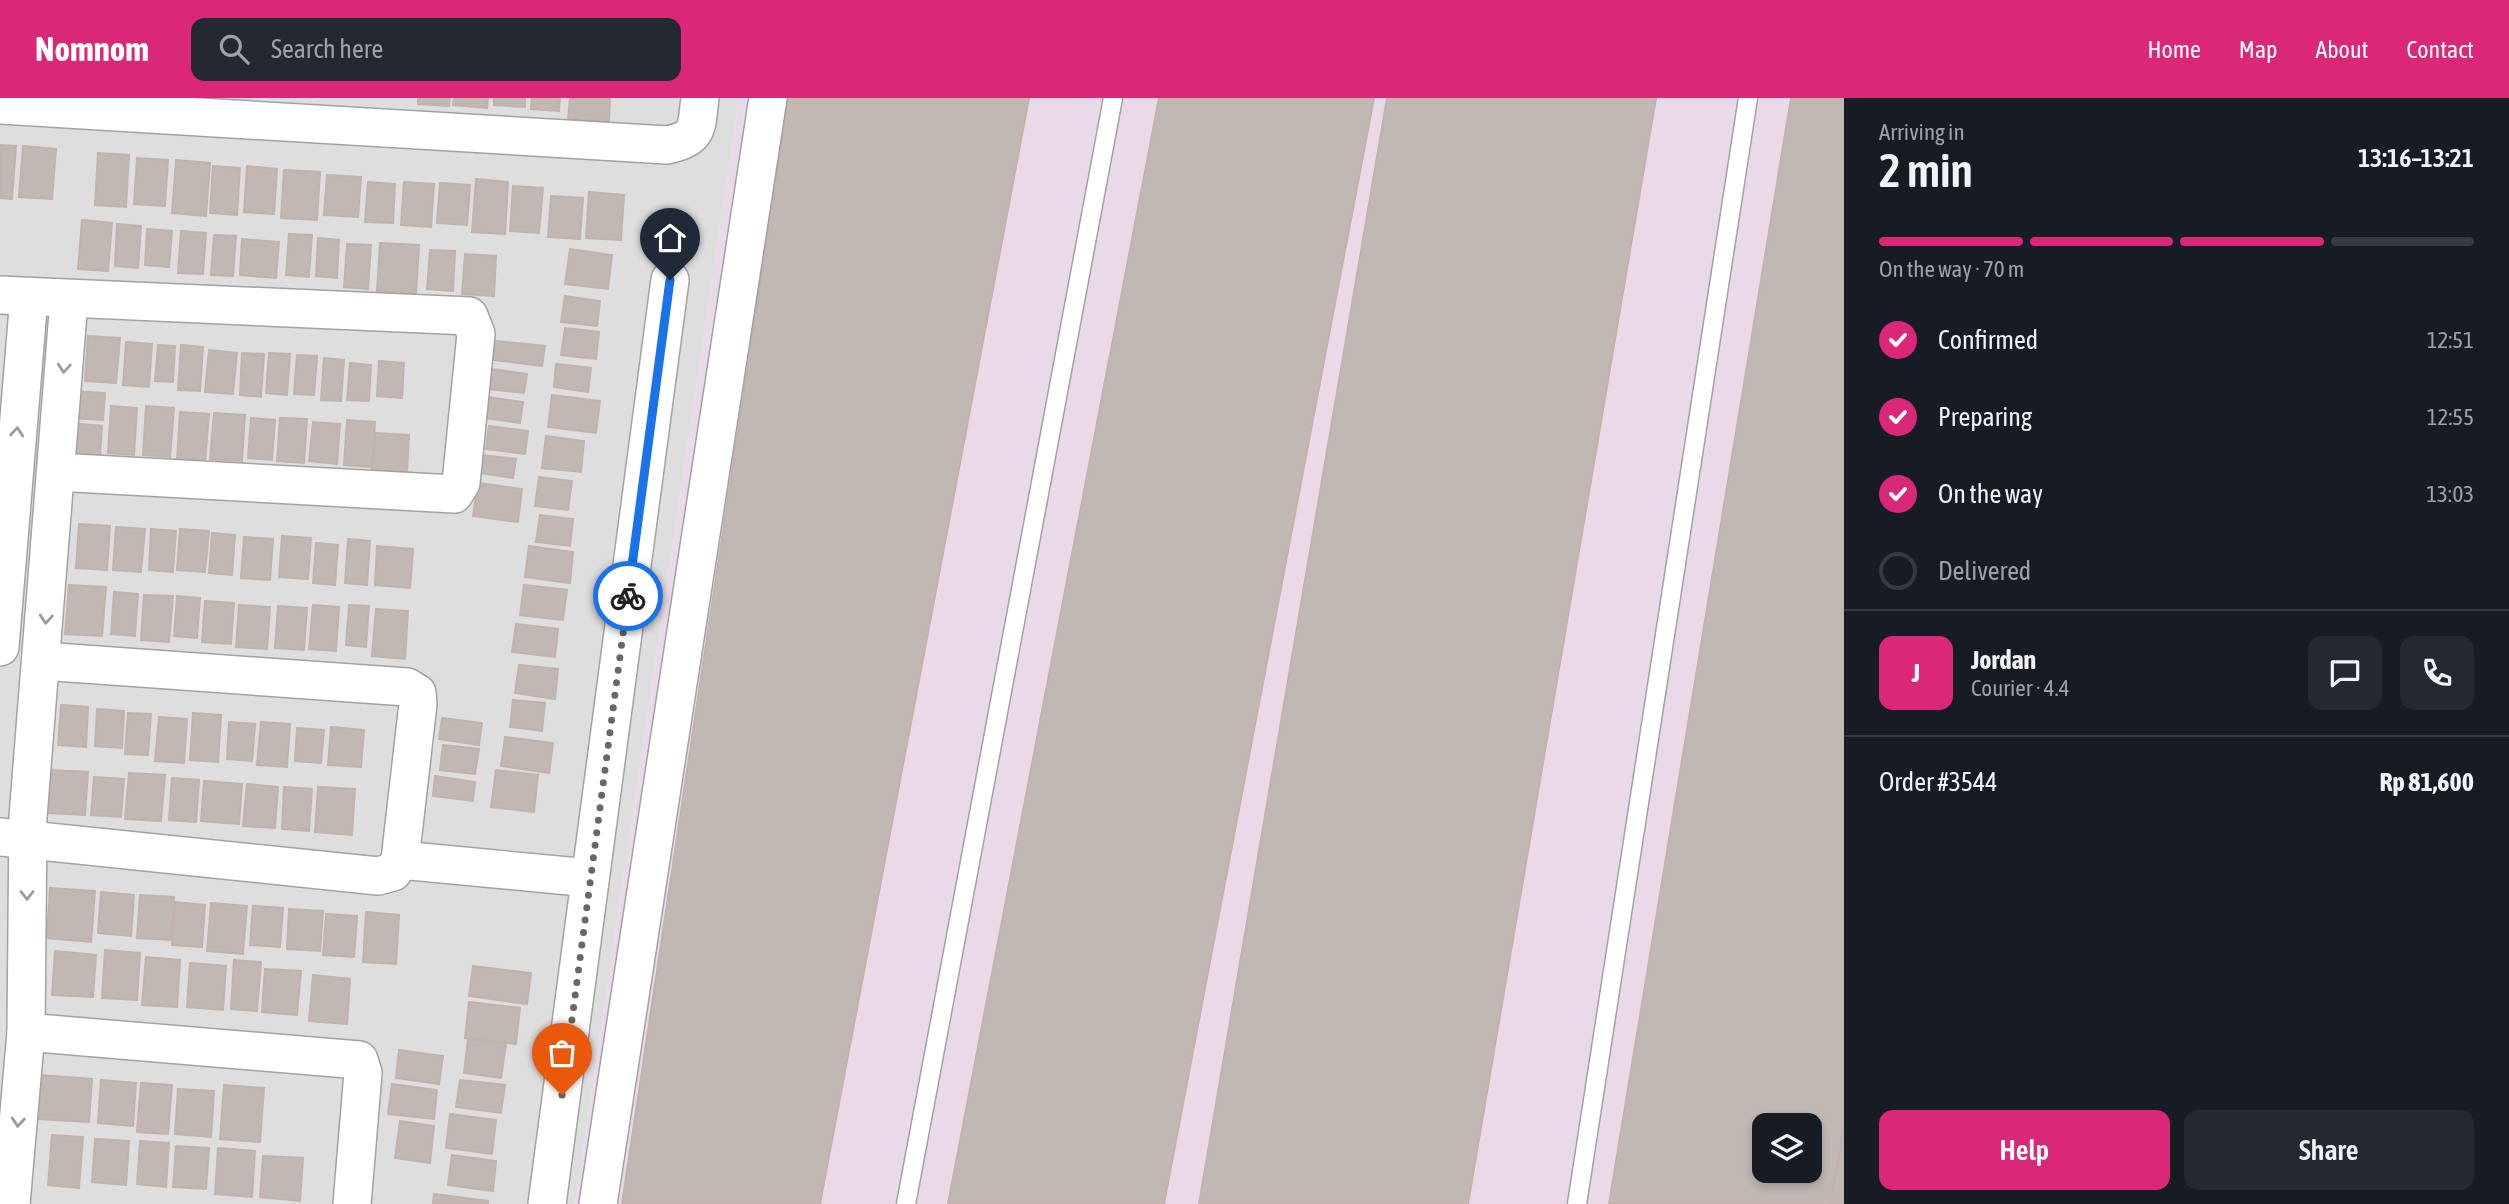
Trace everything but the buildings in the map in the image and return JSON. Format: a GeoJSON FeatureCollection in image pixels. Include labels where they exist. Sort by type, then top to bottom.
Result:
{"type":"FeatureCollection","features":[{"type":"Feature","properties":{"kind":"street"},"geometry":{"type":"LineString","coordinates":[[0,105],[105,105],[667,145],[687,140],[696,131],[700,98]]}},
{"type":"Feature","properties":{"kind":"street"},"geometry":{"type":"LineString","coordinates":[[598,1204],[768,98]]}},
{"type":"Feature","properties":{"kind":"street"},"geometry":{"type":"LineString","coordinates":[[547,1204],[670,280]]}},
{"type":"Feature","properties":{"kind":"street"},"geometry":{"type":"LineString","coordinates":[[0,646],[15,296],[469,316],[477,334],[461,483],[454,494],[55,472]]}},
{"type":"Feature","properties":{"kind":"street"},"geometry":{"type":"LineString","coordinates":[[11,1204],[26,1032],[14,838],[42,661],[69,300]]}},
{"type":"Feature","properties":{"kind":"street"},"geometry":{"type":"LineString","coordinates":[[5,569],[50,570]]}},
{"type":"Feature","properties":{"kind":"street"},"geometry":{"type":"LineString","coordinates":[[14,838],[378,876],[393,872],[400,860],[418,704],[417,693],[407,687],[42,661]]}},
{"type":"Feature","properties":{"kind":"street"},"geometry":{"type":"LineString","coordinates":[[400,860],[590,878]]}},
{"type":"Feature","properties":{"kind":"street"},"geometry":{"type":"LineString","coordinates":[[26,1032],[359,1060],[363,1073],[352,1204]]}},
{"type":"Feature","properties":{"kind":"lane"},"geometry":{"type":"LineString","coordinates":[[906,1204],[1113,98]]}},
{"type":"Feature","properties":{"kind":"lane"},"geometry":{"type":"LineString","coordinates":[[1577,1204],[1748,98]]}},
{"type":"Feature","properties":{"kind":"shaded area"},"geometry":{"type":"Polygon","coordinates":[[[0,98],[739,98],[575,1204],[0,1204],[0,98]]]}},
{"type":"Feature","properties":{"kind":"shaded area"},"geometry":{"type":"Polygon","coordinates":[[[739,98],[1844,98],[1844,1204],[575,1204],[739,98]]]}},
{"type":"Feature","properties":{"kind":"way so far"},"geometry":{"type":"LineString","coordinates":[[562,1095],[628,596]]}},
{"type":"Feature","properties":{"kind":"route"},"geometry":{"type":"LineString","coordinates":[[628,596],[670,280]]}}]}
